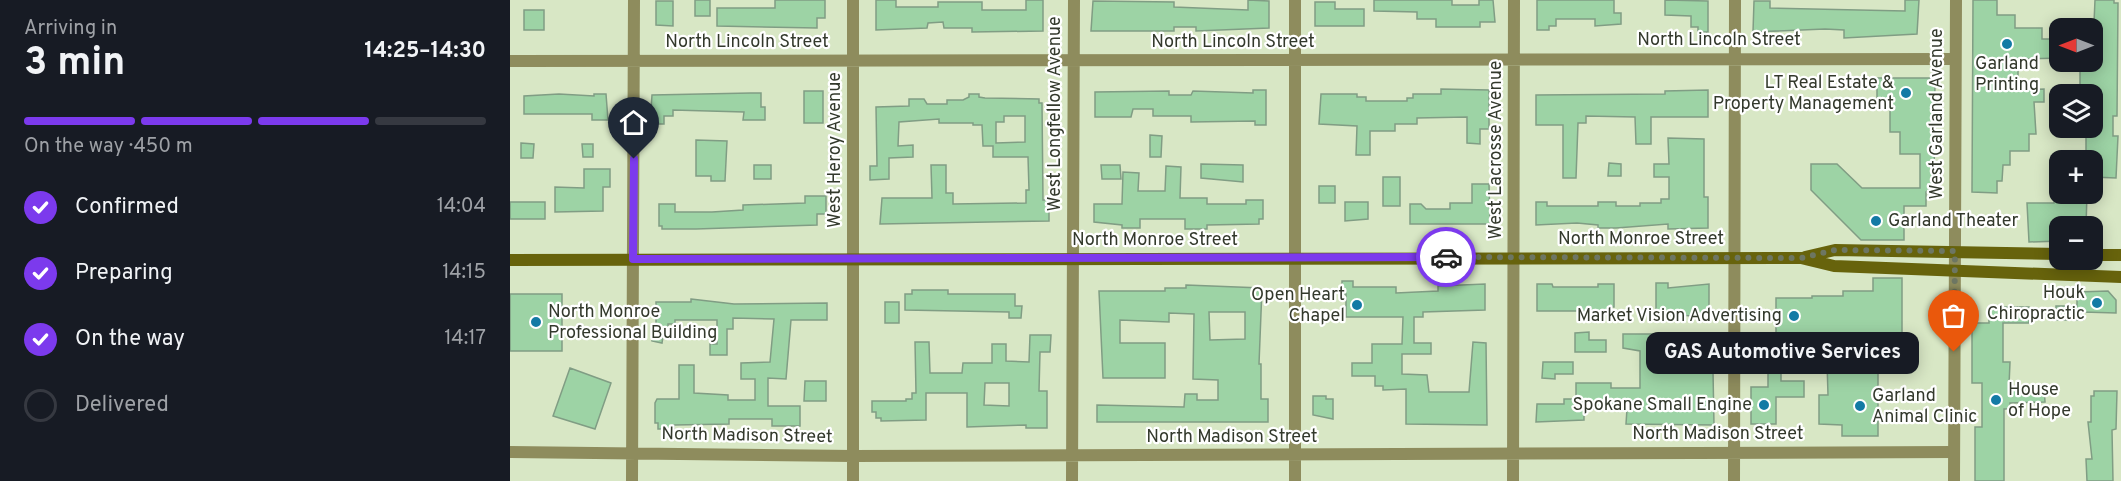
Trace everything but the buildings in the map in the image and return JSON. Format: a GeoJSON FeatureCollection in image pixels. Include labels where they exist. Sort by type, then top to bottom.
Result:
{"type":"FeatureCollection","features":[{"type":"Feature","properties":{"kind":"main road","name":"North Monroe Street"},"geometry":{"type":"LineString","coordinates":[[510,260],[1801,258],[1835,250],[2049,254]]}},
{"type":"Feature","properties":{"kind":"main road"},"geometry":{"type":"LineString","coordinates":[[2103,255],[2121,255]]}},
{"type":"Feature","properties":{"kind":"main road","name":"North Monroe Street"},"geometry":{"type":"LineString","coordinates":[[1801,258],[1834,266],[2121,277]]}},
{"type":"Feature","properties":{"kind":"street"},"geometry":{"type":"LineString","coordinates":[[632,481],[634,0]]}},
{"type":"Feature","properties":{"kind":"street","name":"West Heroy Avenue"},"geometry":{"type":"LineString","coordinates":[[853,0],[853,481]]}},
{"type":"Feature","properties":{"kind":"street","name":"West Longfellow Avenue"},"geometry":{"type":"LineString","coordinates":[[1072,481],[1071,259],[1074,0]]}},
{"type":"Feature","properties":{"kind":"street"},"geometry":{"type":"LineString","coordinates":[[1295,0],[1295,481]]}},
{"type":"Feature","properties":{"kind":"street","name":"West Lacrosse Avenue"},"geometry":{"type":"LineString","coordinates":[[1513,481],[1514,0]]}},
{"type":"Feature","properties":{"kind":"street"},"geometry":{"type":"LineString","coordinates":[[1734,481],[1735,0]]}},
{"type":"Feature","properties":{"kind":"street","name":"West Garland Avenue"},"geometry":{"type":"LineString","coordinates":[[1954,481],[1956,0]]}},
{"type":"Feature","properties":{"kind":"street","name":"North Lincoln Street"},"geometry":{"type":"LineString","coordinates":[[510,61],[1073,62],[1735,57],[1955,58]]}},
{"type":"Feature","properties":{"kind":"street","name":"North Madison Street"},"geometry":{"type":"LineString","coordinates":[[510,452],[853,456],[1954,452]]}},
{"type":"Feature","properties":{"kind":"way so far"},"geometry":{"type":"LineString","coordinates":[[1446,257],[1801,258],[1835,250],[1955,251],[1954,352]]}},
{"type":"Feature","properties":{"kind":"place","name":"Garland Printing"},"geometry":{"type":"Point","coordinates":[2007,44]}},
{"type":"Feature","properties":{"kind":"place","name":"LT Real Estate & Property Management"},"geometry":{"type":"Point","coordinates":[1906,93]}},
{"type":"Feature","properties":{"kind":"place","name":"Garland Theater"},"geometry":{"type":"Point","coordinates":[1876,221]}},
{"type":"Feature","properties":{"kind":"place","name":"Houk Chiropractic"},"geometry":{"type":"Point","coordinates":[2097,303]}},
{"type":"Feature","properties":{"kind":"place","name":"Open Heart Chapel"},"geometry":{"type":"Point","coordinates":[1357,305]}},
{"type":"Feature","properties":{"kind":"place","name":"Market Vision Advertising"},"geometry":{"type":"Point","coordinates":[1794,316]}},
{"type":"Feature","properties":{"kind":"place","name":"North Monroe Professional Building"},"geometry":{"type":"Point","coordinates":[536,322]}},
{"type":"Feature","properties":{"kind":"place","name":"GAS Automotive Services"},"geometry":{"type":"Point","coordinates":[1954,352]}},
{"type":"Feature","properties":{"kind":"place","name":"House of Hope"},"geometry":{"type":"Point","coordinates":[1996,400]}},
{"type":"Feature","properties":{"kind":"place","name":"Spokane Small Engine"},"geometry":{"type":"Point","coordinates":[1764,405]}},
{"type":"Feature","properties":{"kind":"place","name":"Garland Animal Clinic"},"geometry":{"type":"Point","coordinates":[1860,406]}},
{"type":"Feature","properties":{"kind":"route"},"geometry":{"type":"LineString","coordinates":[[634,159],[633,259],[1446,257]]}}]}
